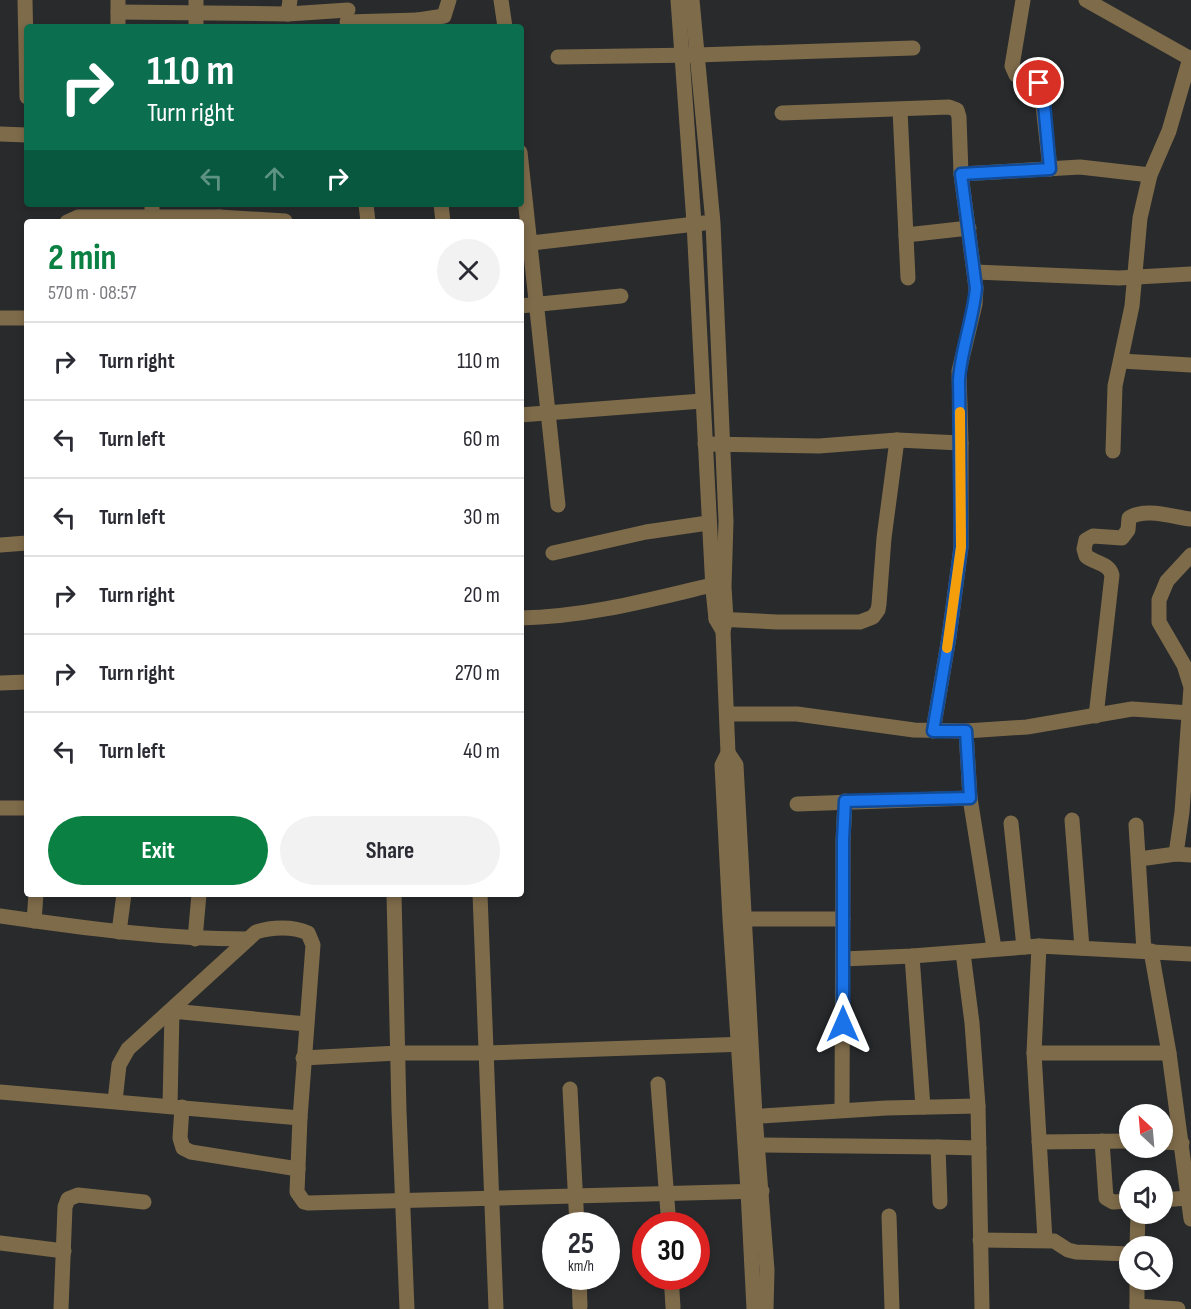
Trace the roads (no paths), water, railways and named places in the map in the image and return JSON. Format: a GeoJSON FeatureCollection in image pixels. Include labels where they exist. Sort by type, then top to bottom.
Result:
{"type":"FeatureCollection","features":[{"type":"Feature","properties":{"kind":"street"},"geometry":{"type":"LineString","coordinates":[[25,0],[25,24]]}},
{"type":"Feature","properties":{"kind":"street"},"geometry":{"type":"LineString","coordinates":[[118,13],[196,14],[289,7],[419,24],[444,16],[449,0]]}},
{"type":"Feature","properties":{"kind":"street"},"geometry":{"type":"LineString","coordinates":[[501,0],[505,24]]}},
{"type":"Feature","properties":{"kind":"street"},"geometry":{"type":"LineString","coordinates":[[678,0],[701,97],[713,223],[726,521],[722,623],[728,753],[722,765],[737,919],[755,1191],[767,1270],[766,1309]]}},
{"type":"Feature","properties":{"kind":"street"},"geometry":{"type":"LineString","coordinates":[[692,0],[690,55],[685,96],[694,223],[712,585],[722,623]]}},
{"type":"Feature","properties":{"kind":"street"},"geometry":{"type":"LineString","coordinates":[[1023,0],[1013,53],[1013,71],[1016,75],[1036,80],[1041,87],[1050,169]]}},
{"type":"Feature","properties":{"kind":"street"},"geometry":{"type":"LineString","coordinates":[[1086,0],[1190,59],[1169,131],[1150,175],[1138,230],[1132,306],[1115,386],[1113,451]]}},
{"type":"Feature","properties":{"kind":"street"},"geometry":{"type":"LineString","coordinates":[[558,57],[913,48]]}},
{"type":"Feature","properties":{"kind":"street"},"geometry":{"type":"LineString","coordinates":[[685,96],[701,97]]}},
{"type":"Feature","properties":{"kind":"street"},"geometry":{"type":"LineString","coordinates":[[782,113],[952,108],[957,110],[959,117],[961,174],[975,272],[975,304],[960,370],[961,547],[933,731]]}},
{"type":"Feature","properties":{"kind":"street"},"geometry":{"type":"LineString","coordinates":[[900,110],[908,278]]}},
{"type":"Feature","properties":{"kind":"street"},"geometry":{"type":"LineString","coordinates":[[0,134],[24,135]]}},
{"type":"Feature","properties":{"kind":"street"},"geometry":{"type":"LineString","coordinates":[[961,174],[1080,167],[1150,175]]}},
{"type":"Feature","properties":{"kind":"street"},"geometry":{"type":"LineString","coordinates":[[74,219],[152,215],[206,219]]}},
{"type":"Feature","properties":{"kind":"street"},"geometry":{"type":"LineString","coordinates":[[524,223],[525,244],[536,305],[558,505]]}},
{"type":"Feature","properties":{"kind":"street"},"geometry":{"type":"LineString","coordinates":[[525,244],[694,223],[713,223]]}},
{"type":"Feature","properties":{"kind":"street"},"geometry":{"type":"LineString","coordinates":[[906,235],[969,228]]}},
{"type":"Feature","properties":{"kind":"street"},"geometry":{"type":"LineString","coordinates":[[975,272],[1134,279],[1191,274]]}},
{"type":"Feature","properties":{"kind":"street"},"geometry":{"type":"LineString","coordinates":[[524,306],[621,296]]}},
{"type":"Feature","properties":{"kind":"street"},"geometry":{"type":"LineString","coordinates":[[0,318],[24,318]]}},
{"type":"Feature","properties":{"kind":"street"},"geometry":{"type":"LineString","coordinates":[[1121,361],[1191,365]]}},
{"type":"Feature","properties":{"kind":"street"},"geometry":{"type":"LineString","coordinates":[[524,415],[702,401]]}},
{"type":"Feature","properties":{"kind":"street"},"geometry":{"type":"LineString","coordinates":[[722,623],[860,622],[873,617],[879,604],[884,538],[897,440]]}},
{"type":"Feature","properties":{"kind":"street"},"geometry":{"type":"LineString","coordinates":[[705,444],[819,446],[897,440],[961,443]]}},
{"type":"Feature","properties":{"kind":"street"},"geometry":{"type":"LineString","coordinates":[[1096,716],[1112,574],[1107,567],[1086,556],[1084,549],[1086,540],[1093,536],[1122,538],[1128,530],[1129,518],[1136,515],[1149,513],[1191,519]]}},
{"type":"Feature","properties":{"kind":"street"},"geometry":{"type":"LineString","coordinates":[[553,553],[646,532],[708,523]]}},
{"type":"Feature","properties":{"kind":"street"},"geometry":{"type":"LineString","coordinates":[[0,545],[24,543]]}},
{"type":"Feature","properties":{"kind":"street"},"geometry":{"type":"LineString","coordinates":[[1139,859],[1184,854],[1182,812],[1191,687],[1188,676],[1159,622],[1159,600],[1167,581],[1191,555]]}},
{"type":"Feature","properties":{"kind":"street"},"geometry":{"type":"LineString","coordinates":[[524,618],[545,618],[616,608],[712,585]]}},
{"type":"Feature","properties":{"kind":"street"},"geometry":{"type":"LineString","coordinates":[[0,683],[24,682]]}},
{"type":"Feature","properties":{"kind":"street"},"geometry":{"type":"LineString","coordinates":[[727,714],[797,714],[914,730],[966,731],[1027,727],[1132,709],[1190,712]]}},
{"type":"Feature","properties":{"kind":"street"},"geometry":{"type":"LineString","coordinates":[[966,731],[970,798],[994,948]]}},
{"type":"Feature","properties":{"kind":"street"},"geometry":{"type":"LineString","coordinates":[[796,804],[970,798]]}},
{"type":"Feature","properties":{"kind":"street"},"geometry":{"type":"LineString","coordinates":[[842,1110],[845,801]]}},
{"type":"Feature","properties":{"kind":"street"},"geometry":{"type":"LineString","coordinates":[[0,808],[24,808]]}},
{"type":"Feature","properties":{"kind":"street"},"geometry":{"type":"LineString","coordinates":[[1072,819],[1082,948]]}},
{"type":"Feature","properties":{"kind":"street"},"geometry":{"type":"LineString","coordinates":[[1011,823],[1031,947],[1034,1053],[1045,1240]]}},
{"type":"Feature","properties":{"kind":"street"},"geometry":{"type":"LineString","coordinates":[[1136,825],[1148,951],[1170,1053],[1191,1219]]}},
{"type":"Feature","properties":{"kind":"street"},"geometry":{"type":"LineString","coordinates":[[34,921],[36,897]]}},
{"type":"Feature","properties":{"kind":"street"},"geometry":{"type":"LineString","coordinates":[[119,932],[124,897]]}},
{"type":"Feature","properties":{"kind":"street"},"geometry":{"type":"LineString","coordinates":[[195,939],[200,897]]}},
{"type":"Feature","properties":{"kind":"street"},"geometry":{"type":"LineString","coordinates":[[394,897],[401,1201],[407,1309]]}},
{"type":"Feature","properties":{"kind":"street"},"geometry":{"type":"LineString","coordinates":[[480,897],[496,1309]]}},
{"type":"Feature","properties":{"kind":"street"},"geometry":{"type":"LineString","coordinates":[[0,915],[119,932],[195,939],[247,939]]}},
{"type":"Feature","properties":{"kind":"street"},"geometry":{"type":"LineString","coordinates":[[737,919],[843,919]]}},
{"type":"Feature","properties":{"kind":"street"},"geometry":{"type":"LineString","coordinates":[[115,1101],[119,1065],[128,1050],[247,939],[256,932],[269,929],[301,930],[308,933],[313,945],[303,1058],[297,1192],[304,1202],[755,1191]]}},
{"type":"Feature","properties":{"kind":"street"},"geometry":{"type":"LineString","coordinates":[[843,959],[1031,947],[1191,954]]}},
{"type":"Feature","properties":{"kind":"street"},"geometry":{"type":"LineString","coordinates":[[963,952],[972,1023],[978,1106],[982,1309]]}},
{"type":"Feature","properties":{"kind":"street"},"geometry":{"type":"LineString","coordinates":[[912,956],[923,1107]]}},
{"type":"Feature","properties":{"kind":"street"},"geometry":{"type":"LineString","coordinates":[[172,1011],[306,1024]]}},
{"type":"Feature","properties":{"kind":"street"},"geometry":{"type":"LineString","coordinates":[[172,1011],[176,1106],[183,1148],[191,1152],[298,1169]]}},
{"type":"Feature","properties":{"kind":"street"},"geometry":{"type":"LineString","coordinates":[[303,1058],[398,1053],[486,1053],[745,1044]]}},
{"type":"Feature","properties":{"kind":"street"},"geometry":{"type":"LineString","coordinates":[[1034,1053],[1170,1053]]}},
{"type":"Feature","properties":{"kind":"street"},"geometry":{"type":"LineString","coordinates":[[658,1084],[668,1212]]}},
{"type":"Feature","properties":{"kind":"street"},"geometry":{"type":"LineString","coordinates":[[570,1089],[577,1212]]}},
{"type":"Feature","properties":{"kind":"street"},"geometry":{"type":"LineString","coordinates":[[0,1092],[300,1118]]}},
{"type":"Feature","properties":{"kind":"street"},"geometry":{"type":"LineString","coordinates":[[749,1117],[842,1110],[978,1106]]}},
{"type":"Feature","properties":{"kind":"street"},"geometry":{"type":"LineString","coordinates":[[749,1117],[758,1145],[755,1191],[754,1309]]}},
{"type":"Feature","properties":{"kind":"street"},"geometry":{"type":"LineString","coordinates":[[1102,1141],[1106,1198],[1113,1202],[1119,1202]]}},
{"type":"Feature","properties":{"kind":"street"},"geometry":{"type":"LineString","coordinates":[[1039,1142],[1119,1141]]}},
{"type":"Feature","properties":{"kind":"street"},"geometry":{"type":"LineString","coordinates":[[1173,1143],[1182,1143]]}},
{"type":"Feature","properties":{"kind":"street"},"geometry":{"type":"LineString","coordinates":[[758,1145],[979,1148]]}},
{"type":"Feature","properties":{"kind":"street"},"geometry":{"type":"LineString","coordinates":[[938,1147],[940,1202]]}},
{"type":"Feature","properties":{"kind":"street"},"geometry":{"type":"LineString","coordinates":[[61,1309],[65,1207],[71,1196],[144,1202]]}},
{"type":"Feature","properties":{"kind":"street"},"geometry":{"type":"LineString","coordinates":[[1173,1199],[1188,1198]]}},
{"type":"Feature","properties":{"kind":"street"},"geometry":{"type":"LineString","coordinates":[[889,1216],[892,1309]]}},
{"type":"Feature","properties":{"kind":"street"},"geometry":{"type":"LineString","coordinates":[[980,1240],[1045,1240],[1058,1242],[1065,1248],[1076,1252],[1119,1254]]}},
{"type":"Feature","properties":{"kind":"street"},"geometry":{"type":"LineString","coordinates":[[0,1243],[64,1251]]}},
{"type":"Feature","properties":{"kind":"street"},"geometry":{"type":"LineString","coordinates":[[579,1290],[580,1306]]}},
{"type":"Feature","properties":{"kind":"street"},"geometry":{"type":"LineString","coordinates":[[672,1290],[673,1307]]}},
{"type":"Feature","properties":{"kind":"street"},"geometry":{"type":"LineString","coordinates":[[1137,1290],[1137,1308],[1178,1309]]}}]}
